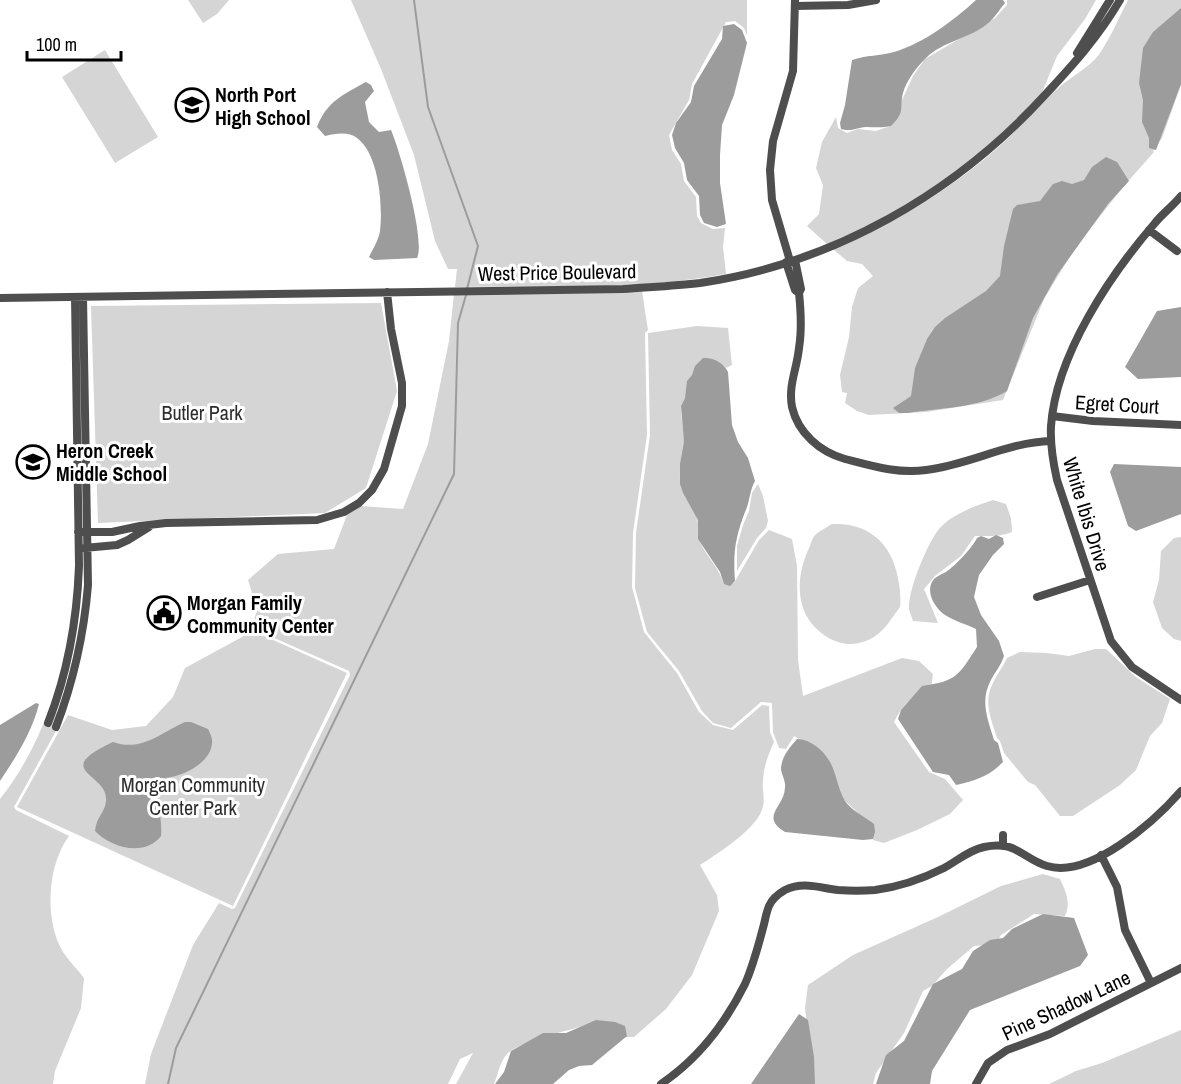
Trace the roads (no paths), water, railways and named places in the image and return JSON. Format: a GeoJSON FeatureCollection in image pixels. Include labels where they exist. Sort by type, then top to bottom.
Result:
{"type":"FeatureCollection","features":[{"type":"Feature","properties":{"kind":"street"},"geometry":{"type":"LineString","coordinates":[[876,0],[848,5],[795,3],[793,71],[773,141],[770,170],[776,216],[801,289],[799,293],[801,323],[799,348],[791,386],[793,407],[799,425],[806,435],[828,453],[877,467],[911,471],[940,468],[1027,443],[1051,441]]}},
{"type":"Feature","properties":{"kind":"street","name":"West Price Boulevard"},"geometry":{"type":"LineString","coordinates":[[1055,85],[1089,37],[1110,0]]}},
{"type":"Feature","properties":{"kind":"street","name":"West Price Boulevard"},"geometry":{"type":"LineString","coordinates":[[0,298],[624,289],[701,283],[740,275],[790,261],[857,236],[930,194],[975,162],[1055,85],[1092,43],[1120,0]]}},
{"type":"Feature","properties":{"kind":"street","name":"White Ibis Drive"},"geometry":{"type":"LineString","coordinates":[[1181,196],[1149,230],[1112,280],[1086,321],[1063,375],[1052,417],[1051,441],[1057,480],[1106,630],[1117,650],[1132,667],[1181,700]]}},
{"type":"Feature","properties":{"kind":"street"},"geometry":{"type":"LineString","coordinates":[[1149,230],[1177,251]]}},
{"type":"Feature","properties":{"kind":"street"},"geometry":{"type":"LineString","coordinates":[[83,532],[112,532],[155,524],[317,520],[344,513],[366,497],[384,469],[402,406],[402,383],[391,329],[387,292]]}},
{"type":"Feature","properties":{"kind":"street"},"geometry":{"type":"LineString","coordinates":[[52,725],[60,705],[70,655],[83,548],[79,297]]}},
{"type":"Feature","properties":{"kind":"street","name":"Egret Court"},"geometry":{"type":"LineString","coordinates":[[1052,417],[1181,425]]}},
{"type":"Feature","properties":{"kind":"street"},"geometry":{"type":"LineString","coordinates":[[83,548],[117,545],[155,524]]}},
{"type":"Feature","properties":{"kind":"street"},"geometry":{"type":"LineString","coordinates":[[1037,597],[1090,580]]}},
{"type":"Feature","properties":{"kind":"street"},"geometry":{"type":"LineString","coordinates":[[661,1084],[697,1054],[731,1010],[752,968],[769,905],[779,894],[803,885],[852,891],[896,886],[928,875],[974,850],[985,847],[1003,846],[1020,851],[1046,866],[1059,868],[1080,866],[1123,843],[1146,825],[1181,791]]}},
{"type":"Feature","properties":{"kind":"street"},"geometry":{"type":"LineString","coordinates":[[1003,846],[1004,835]]}},
{"type":"Feature","properties":{"kind":"street"},"geometry":{"type":"LineString","coordinates":[[1101,855],[1117,887],[1125,930],[1151,983]]}},
{"type":"Feature","properties":{"kind":"street","name":"Pine Shadow Lane"},"geometry":{"type":"LineString","coordinates":[[976,1084],[983,1070],[1000,1054],[1045,1036],[1181,968]]}},
{"type":"Feature","properties":{"kind":"waterway"},"geometry":{"type":"LineString","coordinates":[[414,0],[428,107],[478,246],[467,289]]}},
{"type":"Feature","properties":{"kind":"waterway"},"geometry":{"type":"LineString","coordinates":[[168,1084],[176,1048],[454,474],[458,323],[466,295]]}},
{"type":"Feature","properties":{"kind":"place","name":"North Port High School"},"geometry":{"type":"Point","coordinates":[192,105]}},
{"type":"Feature","properties":{"kind":"place","name":"Heron Creek Middle School"},"geometry":{"type":"Point","coordinates":[33,462]}},
{"type":"Feature","properties":{"kind":"place","name":"Morgan Family Community Center"},"geometry":{"type":"Point","coordinates":[164,613]}},
{"type":"Feature","properties":{"kind":"park label","name":"Butler Park"},"geometry":{"type":"Point","coordinates":[202,412]}},
{"type":"Feature","properties":{"kind":"park label","name":"Morgan Community Center Park"},"geometry":{"type":"Point","coordinates":[193,796]}}]}
